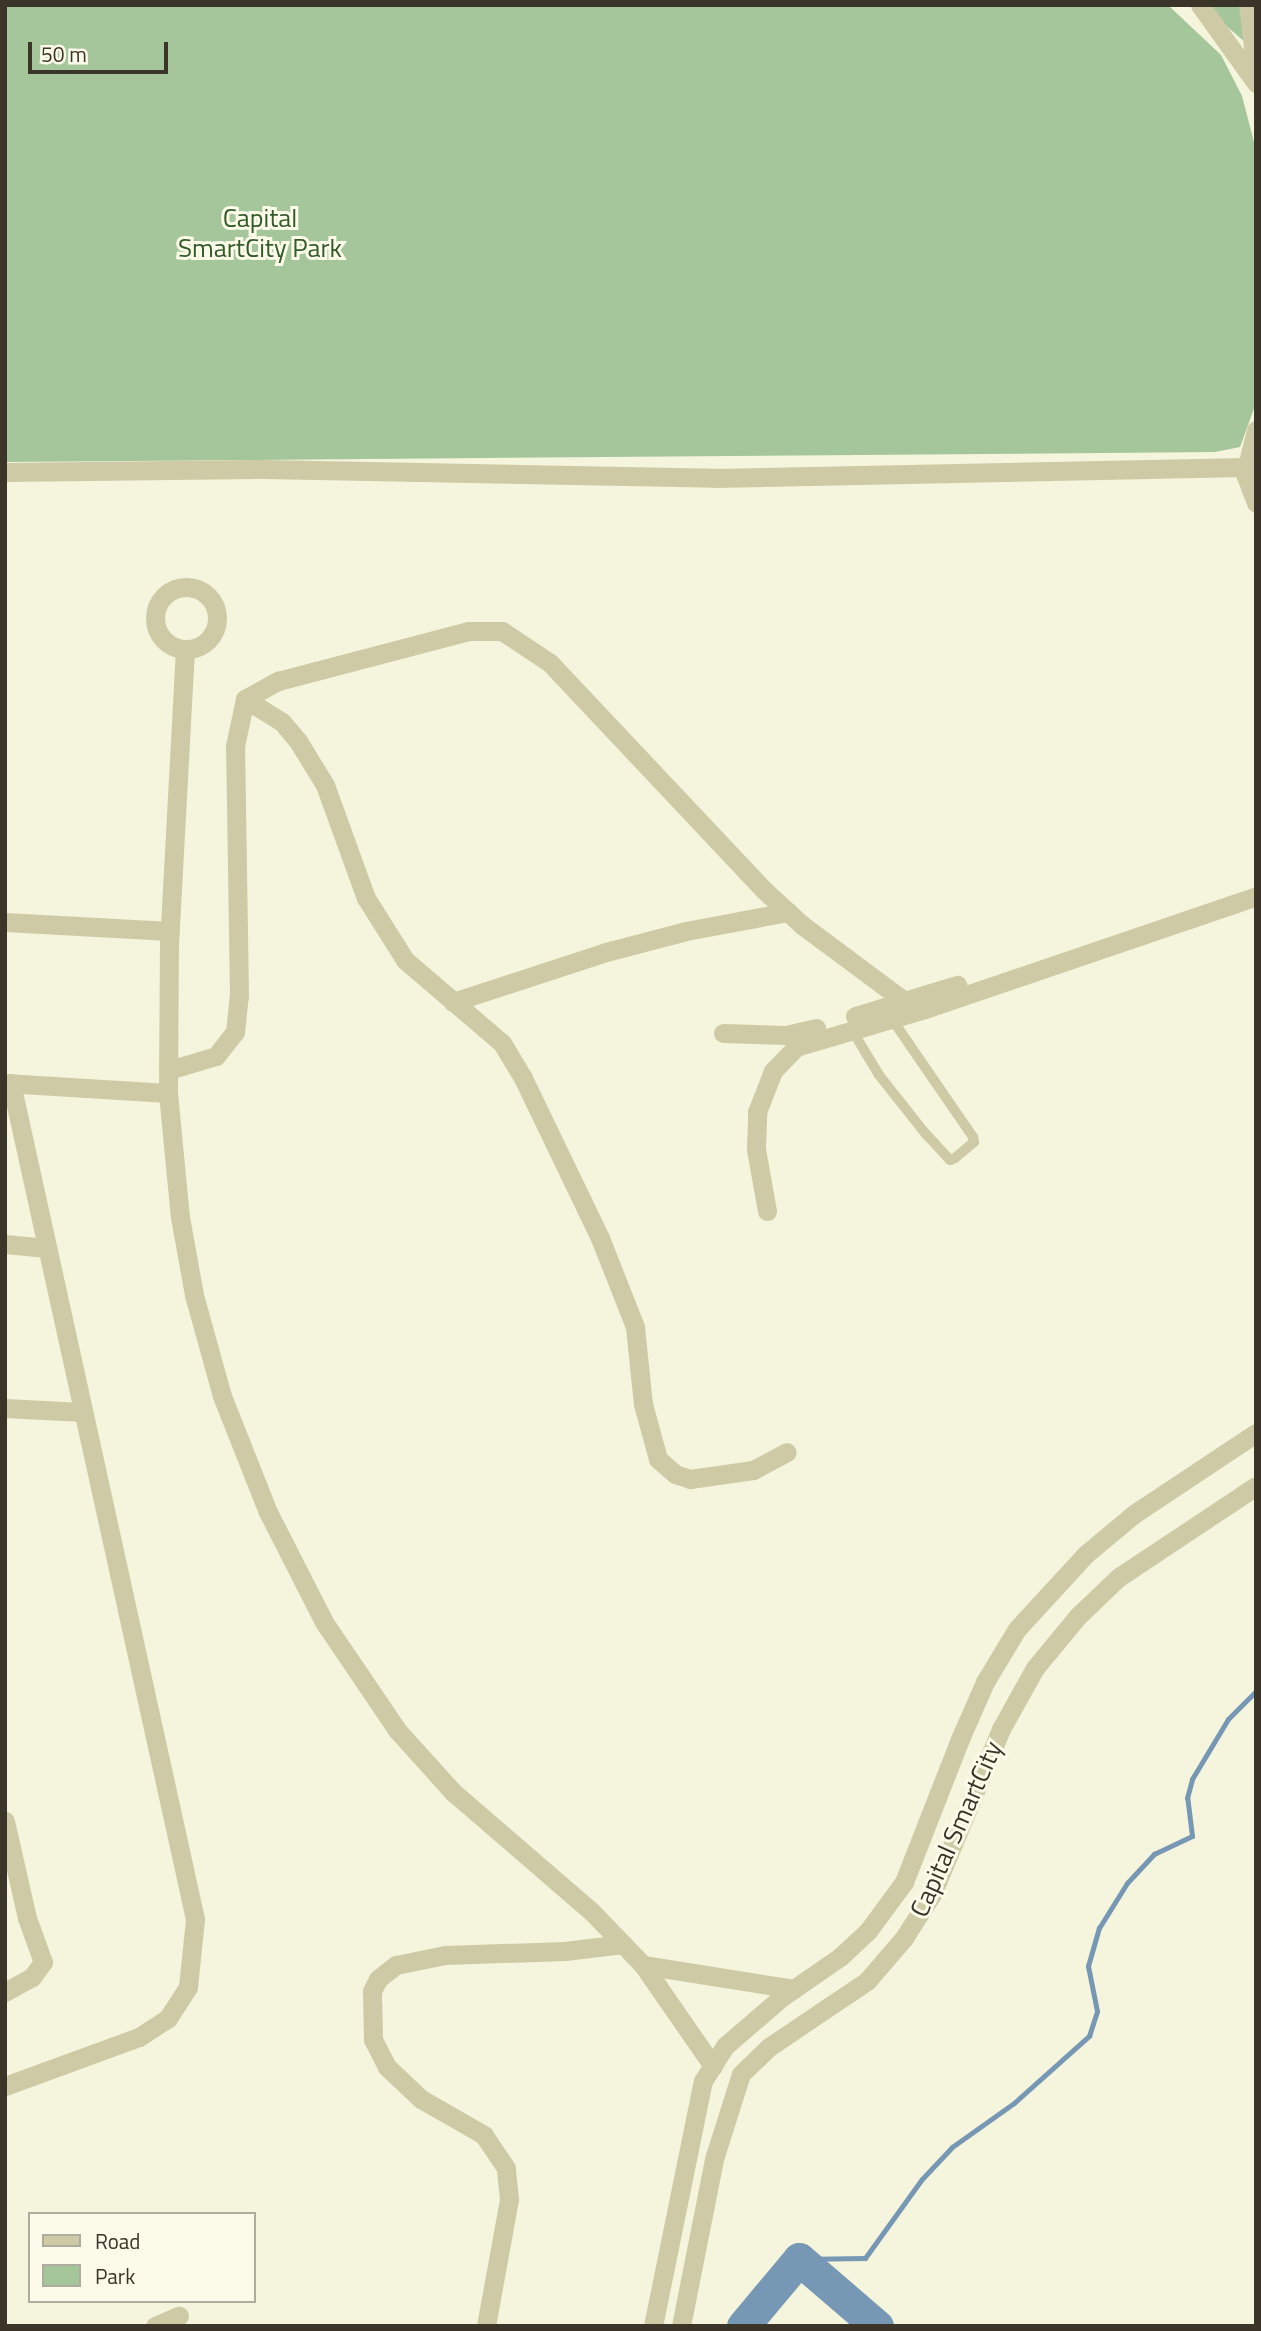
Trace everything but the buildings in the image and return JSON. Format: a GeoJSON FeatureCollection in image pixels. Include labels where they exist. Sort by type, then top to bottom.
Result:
{"type":"FeatureCollection","features":[{"type":"Feature","properties":{"kind":"street"},"geometry":{"type":"LineString","coordinates":[[1200,5],[1256,83]]}},
{"type":"Feature","properties":{"kind":"street"},"geometry":{"type":"LineString","coordinates":[[1248,5],[1256,72]]}},
{"type":"Feature","properties":{"kind":"street"},"geometry":{"type":"LineString","coordinates":[[1256,430],[1246,467],[1256,503]]}},
{"type":"Feature","properties":{"kind":"street"},"geometry":{"type":"LineString","coordinates":[[5,472],[264,469],[716,478],[1246,467]]}},
{"type":"Feature","properties":{"kind":"street"},"geometry":{"type":"LineString","coordinates":[[169,1070],[216,1056],[235,1032],[239,996],[235,746],[246,699],[278,681],[469,631],[502,631],[550,663],[788,912],[911,1006]]}},
{"type":"Feature","properties":{"kind":"street"},"geometry":{"type":"LineString","coordinates":[[185,649],[170,932],[169,1093],[187,1256],[222,1396],[268,1512],[324,1622],[397,1730],[453,1792],[643,1965],[713,2066]]}},
{"type":"Feature","properties":{"kind":"street"},"geometry":{"type":"LineString","coordinates":[[246,699],[282,722],[298,741],[325,785],[366,898],[405,960],[502,1043],[600,1238],[635,1327],[643,1404],[658,1459],[675,1474],[690,1479],[753,1470],[786,1452]]}},
{"type":"Feature","properties":{"kind":"street"},"geometry":{"type":"LineString","coordinates":[[723,1033],[794,1041],[892,1019],[911,1006],[1182,915],[1256,885]]}},
{"type":"Feature","properties":{"kind":"street"},"geometry":{"type":"LineString","coordinates":[[767,1211],[756,1149],[757,1112],[773,1071],[794,1041],[1256,896]]}},
{"type":"Feature","properties":{"kind":"street"},"geometry":{"type":"LineString","coordinates":[[453,1002],[640,943],[788,912]]}},
{"type":"Feature","properties":{"kind":"street"},"geometry":{"type":"LineString","coordinates":[[5,922],[170,932]]}},
{"type":"Feature","properties":{"kind":"street"},"geometry":{"type":"LineString","coordinates":[[5,2086],[139,2037],[168,2018],[188,1987],[195,1919],[8,1083],[169,1093]]}},
{"type":"Feature","properties":{"kind":"street"},"geometry":{"type":"LineString","coordinates":[[5,1244],[47,1248]]}},
{"type":"Feature","properties":{"kind":"street"},"geometry":{"type":"LineString","coordinates":[[5,1408],[83,1412]]}},
{"type":"Feature","properties":{"kind":"street"},"geometry":{"type":"LineString","coordinates":[[653,2326],[703,2081],[725,2046],[794,1989],[840,1957],[868,1931],[904,1882],[970,1716],[1017,1629],[1086,1554],[1124,1522],[1256,1433]]}},
{"type":"Feature","properties":{"kind":"street","name":"Capital SmartCity"},"geometry":{"type":"LineString","coordinates":[[681,2326],[707,2208],[714,2159],[741,2074],[769,2048],[867,1981],[904,1938],[932,1894],[1001,1729],[1035,1668],[1078,1616],[1119,1577],[1256,1486]]}},
{"type":"Feature","properties":{"kind":"street"},"geometry":{"type":"LineString","coordinates":[[5,1821],[27,1919]]}},
{"type":"Feature","properties":{"kind":"street"},"geometry":{"type":"LineString","coordinates":[[5,1872],[43,1962],[32,1977],[5,1992]]}},
{"type":"Feature","properties":{"kind":"street"},"geometry":{"type":"LineString","coordinates":[[486,2326],[509,2199],[506,2168],[484,2135],[421,2099],[387,2067],[373,2040],[372,1991],[377,1979],[396,1965],[433,1958],[623,1944]]}},
{"type":"Feature","properties":{"kind":"street"},"geometry":{"type":"LineString","coordinates":[[643,1965],[794,1989]]}},
{"type":"Feature","properties":{"kind":"street"},"geometry":{"type":"LineString","coordinates":[[155,2326],[179,2316]]}},
{"type":"Feature","properties":{"kind":"lane"},"geometry":{"type":"LineString","coordinates":[[852,1030],[878,1075],[950,1160],[955,1158],[974,1142],[973,1136],[892,1019]]}},
{"type":"Feature","properties":{"kind":"green space","name":"Capital SmartCity Park"},"geometry":{"type":"Polygon","coordinates":[[[5,5],[1168,5],[1221,55],[1242,96],[1255,146],[1256,403],[1240,447],[1215,452],[5,462],[5,5]]]}},
{"type":"Feature","properties":{"kind":"green space"},"geometry":{"type":"Polygon","coordinates":[[[1202,5],[1241,5],[1245,42],[1202,5]]]}},
{"type":"Feature","properties":{"kind":"waterway"},"geometry":{"type":"LineString","coordinates":[[799,2259],[865,2258],[922,2179],[952,2147],[1014,2103],[1089,2036],[1097,2011],[1088,1966],[1099,1928],[1127,1883],[1154,1854],[1192,1836],[1187,1798],[1192,1779],[1228,1719],[1256,1691]]}},
{"type":"Feature","properties":{"kind":"waterway"},"geometry":{"type":"LineString","coordinates":[[743,2326],[799,2259],[877,2326]]}}]}
